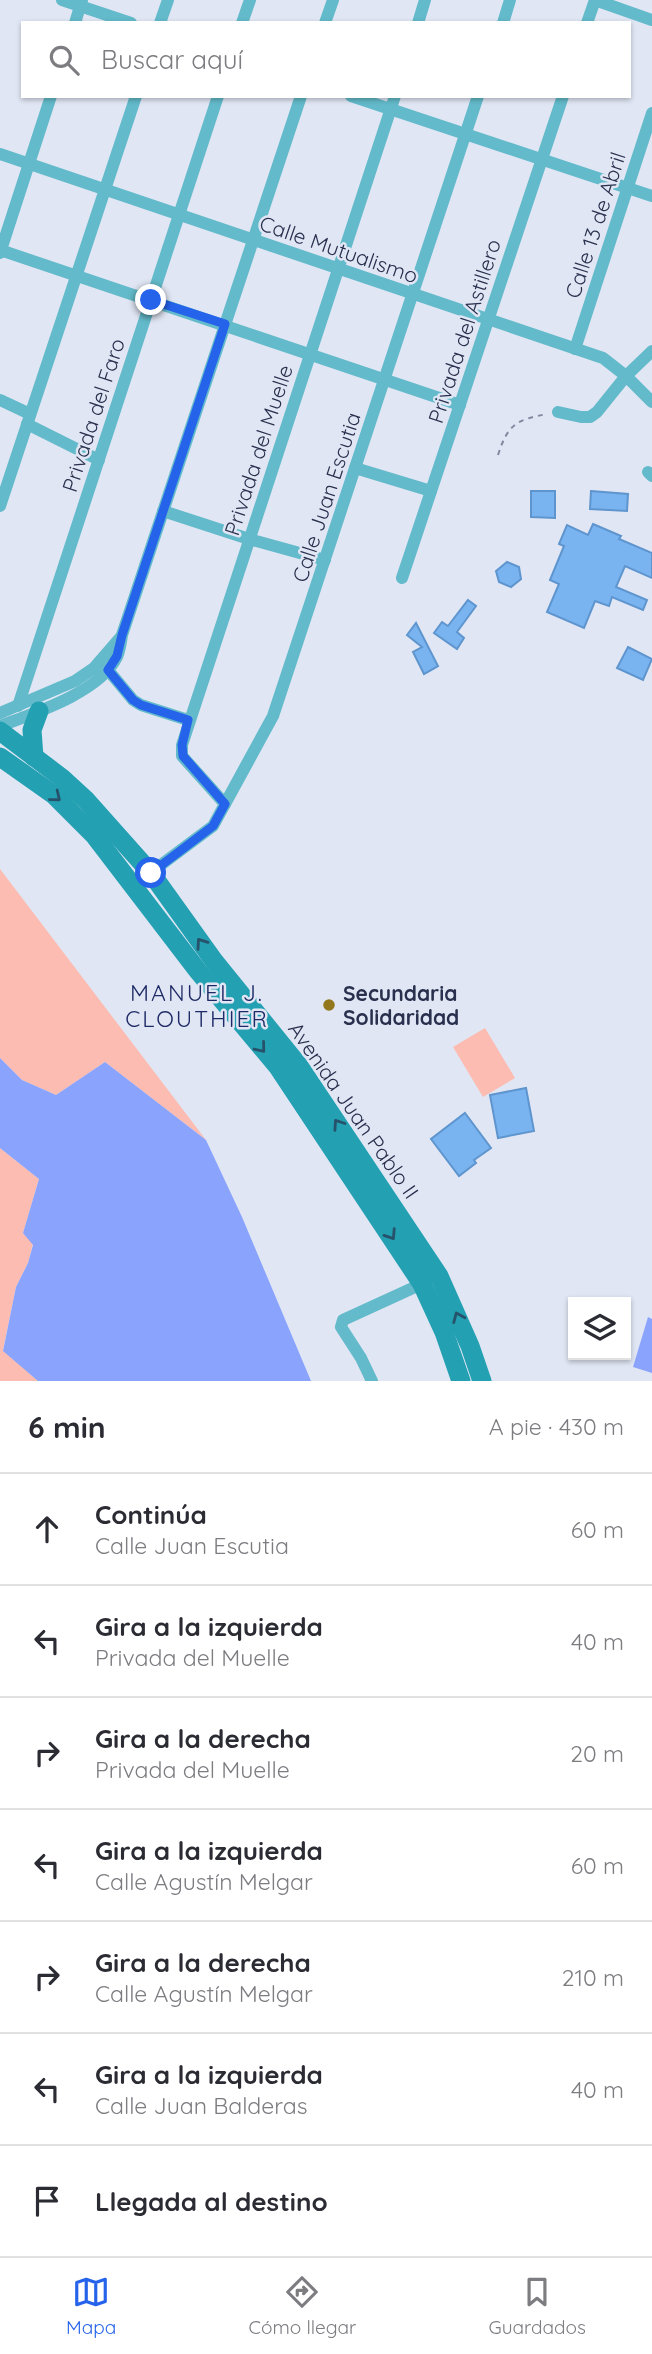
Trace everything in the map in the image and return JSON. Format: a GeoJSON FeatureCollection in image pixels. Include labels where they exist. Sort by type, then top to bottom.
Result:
{"type":"FeatureCollection","features":[{"type":"Feature","properties":{"kind":"main road"},"geometry":{"type":"LineString","coordinates":[[34,757],[32,730],[39,710]]}},
{"type":"Feature","properties":{"kind":"main road","name":"Avenida Juan Pablo II"},"geometry":{"type":"LineString","coordinates":[[0,729],[80,794],[151,873],[214,961],[233,999],[278,1068],[430,1280],[470,1346],[482,1381]]}},
{"type":"Feature","properties":{"kind":"main road","name":"Avenida Juan Pablo II"},"geometry":{"type":"LineString","coordinates":[[0,757],[72,811],[94,835],[132,887],[233,999]]}},
{"type":"Feature","properties":{"kind":"main road","name":"Avenida Juan Pablo II"},"geometry":{"type":"LineString","coordinates":[[430,1280],[461,1381]]}},
{"type":"Feature","properties":{"kind":"street"},"geometry":{"type":"LineString","coordinates":[[62,0],[81,3],[126,21]]}},
{"type":"Feature","properties":{"kind":"street"},"geometry":{"type":"LineString","coordinates":[[161,21],[168,0]]}},
{"type":"Feature","properties":{"kind":"street"},"geometry":{"type":"LineString","coordinates":[[243,21],[250,0]]}},
{"type":"Feature","properties":{"kind":"street"},"geometry":{"type":"LineString","coordinates":[[326,21],[333,0]]}},
{"type":"Feature","properties":{"kind":"street"},"geometry":{"type":"LineString","coordinates":[[419,21],[425,0]]}},
{"type":"Feature","properties":{"kind":"street"},"geometry":{"type":"LineString","coordinates":[[504,21],[510,0]]}},
{"type":"Feature","properties":{"kind":"street"},"geometry":{"type":"LineString","coordinates":[[588,21],[595,0],[652,20]]}},
{"type":"Feature","properties":{"kind":"street"},"geometry":{"type":"LineString","coordinates":[[76,21],[81,3]]}},
{"type":"Feature","properties":{"kind":"street"},"geometry":{"type":"LineString","coordinates":[[50,98],[0,251],[225,324],[460,405]]}},
{"type":"Feature","properties":{"kind":"street"},"geometry":{"type":"LineString","coordinates":[[0,506],[135,98]]}},
{"type":"Feature","properties":{"kind":"street","name":"Privada del Faro"},"geometry":{"type":"LineString","coordinates":[[18,705],[217,98]]}},
{"type":"Feature","properties":{"kind":"street"},"geometry":{"type":"LineString","coordinates":[[0,729],[84,689],[108,670],[117,656],[300,98]]}},
{"type":"Feature","properties":{"kind":"street"},"geometry":{"type":"LineString","coordinates":[[357,98],[652,196]]}},
{"type":"Feature","properties":{"kind":"street","name":"Privada del Muelle"},"geometry":{"type":"LineString","coordinates":[[225,804],[183,756],[182,745],[394,98]]}},
{"type":"Feature","properties":{"kind":"street","name":"Calle Juan Escutia"},"geometry":{"type":"LineString","coordinates":[[151,873],[213,826],[274,716],[477,98]]}},
{"type":"Feature","properties":{"kind":"street","name":"Privada del Astillero"},"geometry":{"type":"LineString","coordinates":[[402,578],[562,98]]}},
{"type":"Feature","properties":{"kind":"street","name":"Calle 13 de Abril"},"geometry":{"type":"LineString","coordinates":[[575,349],[652,113]]}},
{"type":"Feature","properties":{"kind":"street","name":"Calle Mutualismo"},"geometry":{"type":"LineString","coordinates":[[0,154],[603,358],[652,402]]}},
{"type":"Feature","properties":{"kind":"street"},"geometry":{"type":"LineString","coordinates":[[558,412],[590,417],[652,351]]}},
{"type":"Feature","properties":{"kind":"street"},"geometry":{"type":"LineString","coordinates":[[0,400],[99,460]]}},
{"type":"Feature","properties":{"kind":"street"},"geometry":{"type":"LineString","coordinates":[[355,468],[431,491]]}},
{"type":"Feature","properties":{"kind":"street"},"geometry":{"type":"LineString","coordinates":[[163,511],[325,560]]}},
{"type":"Feature","properties":{"kind":"street"},"geometry":{"type":"LineString","coordinates":[[0,713],[75,681],[94,668],[122,635]]}},
{"type":"Feature","properties":{"kind":"street"},"geometry":{"type":"LineString","coordinates":[[108,670],[133,700],[188,720]]}},
{"type":"Feature","properties":{"kind":"street"},"geometry":{"type":"LineString","coordinates":[[132,887],[151,873]]}},
{"type":"Feature","properties":{"kind":"street"},"geometry":{"type":"LineString","coordinates":[[372,1381],[341,1323],[430,1280]]}},
{"type":"Feature","properties":{"kind":"path"},"geometry":{"type":"LineString","coordinates":[[498,455],[502,442],[513,425],[523,419],[558,412]]}},
{"type":"Feature","properties":{"kind":"shaded area"},"geometry":{"type":"Polygon","coordinates":[[[0,869],[206,1140],[105,1062],[56,1095],[22,1080],[0,1058],[0,869]]]}},
{"type":"Feature","properties":{"kind":"shaded area"},"geometry":{"type":"Polygon","coordinates":[[[485,1028],[515,1078],[483,1097],[453,1047],[485,1028]]]}},
{"type":"Feature","properties":{"kind":"shaded area"},"geometry":{"type":"Polygon","coordinates":[[[0,1148],[39,1179],[23,1233],[33,1244],[28,1263],[16,1287],[3,1350],[38,1381],[0,1381],[0,1148]]]}},
{"type":"Feature","properties":{"kind":"water"},"geometry":{"type":"Polygon","coordinates":[[[0,1058],[22,1080],[56,1095],[105,1062],[206,1140],[242,1217],[311,1381],[38,1381],[3,1351],[16,1287],[28,1263],[33,1245],[23,1233],[39,1179],[0,1148],[0,1058]]]}},
{"type":"Feature","properties":{"kind":"water"},"geometry":{"type":"Polygon","coordinates":[[[648,1317],[652,1319],[652,1373],[633,1367],[648,1317]]]}},
{"type":"Feature","properties":{"kind":"building"},"geometry":{"type":"Polygon","coordinates":[[[531,491],[555,491],[555,518],[531,517],[531,491]]]}},
{"type":"Feature","properties":{"kind":"building"},"geometry":{"type":"Polygon","coordinates":[[[591,491],[628,494],[627,511],[590,509],[591,491]]]}},
{"type":"Feature","properties":{"kind":"building"},"geometry":{"type":"Polygon","coordinates":[[[593,524],[652,553],[652,578],[625,566],[616,587],[647,600],[643,610],[612,597],[609,606],[595,601],[584,628],[547,612],[559,584],[550,580],[564,546],[559,544],[567,525],[588,535],[593,524]]]}},
{"type":"Feature","properties":{"kind":"building"},"geometry":{"type":"Polygon","coordinates":[[[507,562],[519,567],[521,579],[511,587],[499,582],[496,571],[507,562]]]}},
{"type":"Feature","properties":{"kind":"building"},"geometry":{"type":"Polygon","coordinates":[[[468,600],[476,606],[457,632],[464,638],[457,649],[434,633],[442,622],[448,626],[468,600]]]}},
{"type":"Feature","properties":{"kind":"building"},"geometry":{"type":"Polygon","coordinates":[[[416,623],[438,666],[424,674],[413,652],[422,647],[407,635],[416,623]]]}},
{"type":"Feature","properties":{"kind":"building"},"geometry":{"type":"Polygon","coordinates":[[[628,647],[652,659],[643,680],[617,668],[628,647]]]}},
{"type":"Feature","properties":{"kind":"building"},"geometry":{"type":"Polygon","coordinates":[[[526,1088],[534,1131],[498,1138],[490,1095],[526,1088]]]}},
{"type":"Feature","properties":{"kind":"building"},"geometry":{"type":"Polygon","coordinates":[[[465,1113],[491,1148],[474,1160],[476,1163],[459,1176],[431,1139],[465,1113]]]}},
{"type":"Feature","properties":{"kind":"place","name":"Secundaria Solidaridad"},"geometry":{"type":"Point","coordinates":[329,1005]}},
{"type":"Feature","properties":{"kind":"district","name":"MANUEL J. CLOUTHIER"},"geometry":{"type":"Point","coordinates":[197,1005]}},
{"type":"Feature","properties":{"kind":"route"},"geometry":{"type":"LineString","coordinates":[[151,300],[225,324],[117,656],[108,670],[133,700],[141,705],[188,720],[181,751],[183,756],[225,804],[213,826],[151,873]]}}]}
